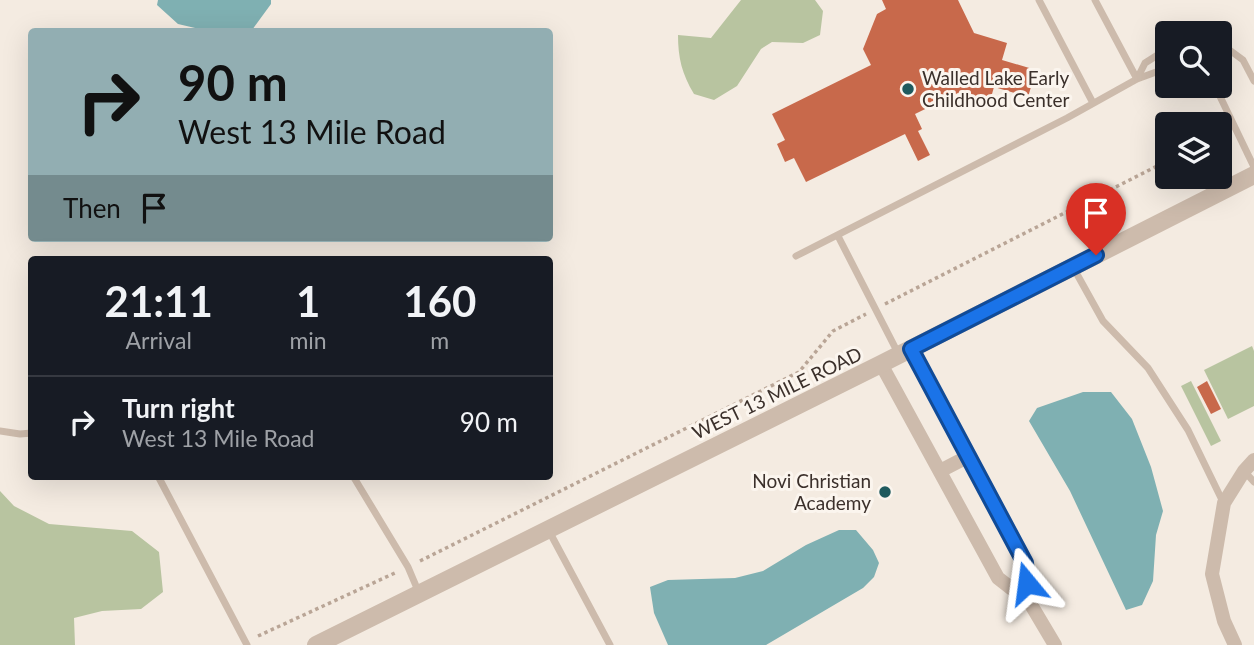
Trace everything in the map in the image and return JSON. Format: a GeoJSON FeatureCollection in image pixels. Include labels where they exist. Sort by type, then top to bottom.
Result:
{"type":"FeatureCollection","features":[{"type":"Feature","properties":{"kind":"street","name":"WEST 13 MILE ROAD"},"geometry":{"type":"LineString","coordinates":[[316,645],[1254,175]]}},
{"type":"Feature","properties":{"kind":"street"},"geometry":{"type":"LineString","coordinates":[[905,352],[969,456],[1025,563],[1030,603]]}},
{"type":"Feature","properties":{"kind":"street"},"geometry":{"type":"LineString","coordinates":[[881,364],[998,578],[1030,603],[1055,645]]}},
{"type":"Feature","properties":{"kind":"street"},"geometry":{"type":"LineString","coordinates":[[940,471],[969,456]]}},
{"type":"Feature","properties":{"kind":"street"},"geometry":{"type":"LineString","coordinates":[[1235,645],[1224,621],[1212,574],[1224,503],[1251,471]]}},
{"type":"Feature","properties":{"kind":"lane"},"geometry":{"type":"LineString","coordinates":[[1039,0],[1093,103]]}},
{"type":"Feature","properties":{"kind":"lane"},"geometry":{"type":"LineString","coordinates":[[1096,0],[1137,79]]}},
{"type":"Feature","properties":{"kind":"lane"},"geometry":{"type":"LineString","coordinates":[[1232,52],[1243,60],[1254,81]]}},
{"type":"Feature","properties":{"kind":"lane"},"geometry":{"type":"LineString","coordinates":[[1137,79],[1145,63],[1155,57]]}},
{"type":"Feature","properties":{"kind":"lane"},"geometry":{"type":"LineString","coordinates":[[796,256],[1137,79],[1155,72]]}},
{"type":"Feature","properties":{"kind":"lane"},"geometry":{"type":"LineString","coordinates":[[1221,98],[1254,167]]}},
{"type":"Feature","properties":{"kind":"lane"},"geometry":{"type":"LineString","coordinates":[[838,236],[876,309],[905,352]]}},
{"type":"Feature","properties":{"kind":"lane"},"geometry":{"type":"LineString","coordinates":[[1073,267],[1103,321],[1148,368],[1188,430],[1224,503]]}},
{"type":"Feature","properties":{"kind":"lane"},"geometry":{"type":"LineString","coordinates":[[0,431],[28,433]]}},
{"type":"Feature","properties":{"kind":"lane"},"geometry":{"type":"LineString","coordinates":[[160,480],[247,643]]}},
{"type":"Feature","properties":{"kind":"lane"},"geometry":{"type":"LineString","coordinates":[[355,480],[408,567],[419,594]]}},
{"type":"Feature","properties":{"kind":"lane"},"geometry":{"type":"LineString","coordinates":[[548,530],[610,645]]}},
{"type":"Feature","properties":{"kind":"path"},"geometry":{"type":"LineString","coordinates":[[247,643],[408,567],[799,372],[833,331],[1155,167]]}},
{"type":"Feature","properties":{"kind":"green space"},"geometry":{"type":"Polygon","coordinates":[[[741,0],[815,0],[823,11],[820,35],[803,43],[772,42],[761,49],[737,86],[714,100],[694,94],[682,66],[678,35],[711,38],[741,0]]]}},
{"type":"Feature","properties":{"kind":"green space"},"geometry":{"type":"Polygon","coordinates":[[[1252,346],[1254,406],[1228,419],[1204,370],[1252,346]]]}},
{"type":"Feature","properties":{"kind":"green space"},"geometry":{"type":"Polygon","coordinates":[[[1191,381],[1221,441],[1211,446],[1181,386],[1191,381]]]}},
{"type":"Feature","properties":{"kind":"green space"},"geometry":{"type":"Polygon","coordinates":[[[0,491],[14,506],[49,524],[132,531],[159,552],[163,592],[141,609],[102,611],[74,618],[75,645],[0,645],[0,491]]]}},
{"type":"Feature","properties":{"kind":"water"},"geometry":{"type":"Polygon","coordinates":[[[158,0],[271,0],[271,4],[253,28],[195,28],[178,24],[157,5],[158,0]]]}},
{"type":"Feature","properties":{"kind":"water"},"geometry":{"type":"Polygon","coordinates":[[[1083,392],[1111,392],[1132,419],[1151,467],[1163,511],[1156,535],[1153,581],[1142,605],[1126,610],[1070,491],[1029,421],[1037,408],[1083,392]]]}},
{"type":"Feature","properties":{"kind":"water"},"geometry":{"type":"Polygon","coordinates":[[[839,530],[856,530],[873,550],[879,563],[874,577],[863,588],[766,645],[668,645],[654,613],[650,587],[668,580],[735,578],[763,571],[806,545],[839,530]]]}},
{"type":"Feature","properties":{"kind":"building","name":"Walled Lake Early Childhood Center"},"geometry":{"type":"Polygon","coordinates":[[[882,0],[958,0],[974,33],[1007,43],[1002,60],[1036,70],[1028,97],[994,87],[990,101],[960,92],[915,114],[922,129],[918,131],[930,155],[918,161],[905,134],[806,182],[794,158],[785,162],[777,144],[785,140],[772,114],[871,65],[863,49],[877,14],[886,9],[882,0]]]}},
{"type":"Feature","properties":{"kind":"building"},"geometry":{"type":"Polygon","coordinates":[[[1207,381],[1221,409],[1211,414],[1197,387],[1207,381]]]}},
{"type":"Feature","properties":{"kind":"place","name":"Walled Lake Early Childhood Center"},"geometry":{"type":"Point","coordinates":[908,89]}},
{"type":"Feature","properties":{"kind":"place","name":"Novi Christian Academy"},"geometry":{"type":"Point","coordinates":[885,492]}},
{"type":"Feature","properties":{"kind":"route"},"geometry":{"type":"LineString","coordinates":[[1027,583],[1025,563],[911,349],[1096,255]]}}]}
